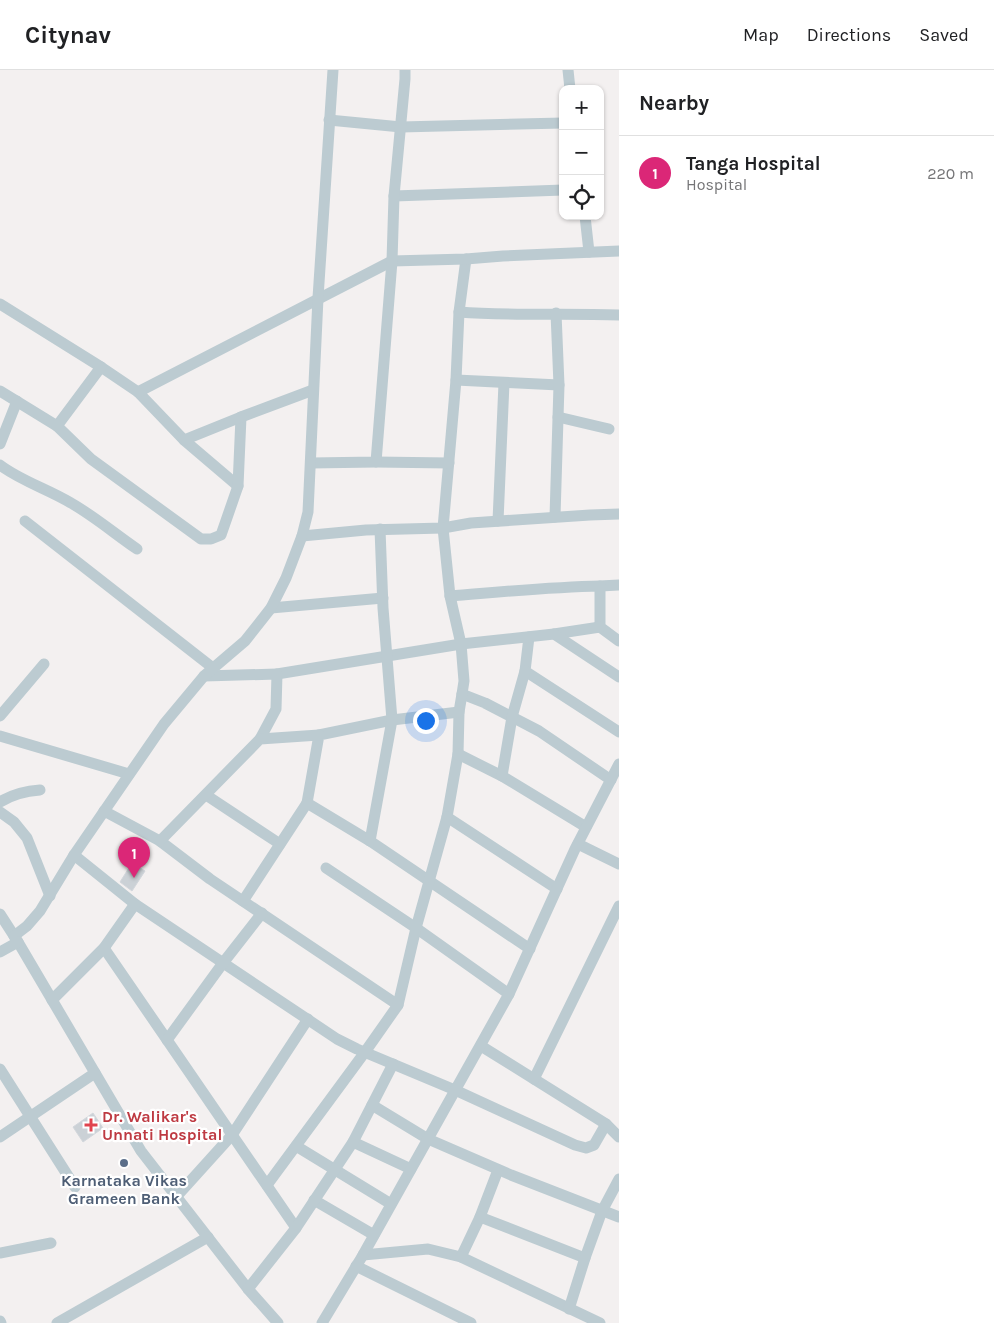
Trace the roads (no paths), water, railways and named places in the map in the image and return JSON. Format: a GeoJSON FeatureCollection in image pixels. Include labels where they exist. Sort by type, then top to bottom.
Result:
{"type":"FeatureCollection","features":[{"type":"Feature","properties":{"kind":"street"},"geometry":{"type":"LineString","coordinates":[[0,952],[40,911],[74,855],[164,724],[204,676],[245,641],[271,608],[286,578],[302,536],[308,512],[318,298],[333,70]]}},
{"type":"Feature","properties":{"kind":"street"},"geometry":{"type":"LineString","coordinates":[[376,462],[392,261],[394,196],[405,70]]}},
{"type":"Feature","properties":{"kind":"street"},"geometry":{"type":"LineString","coordinates":[[568,70],[570,85]]}},
{"type":"Feature","properties":{"kind":"street"},"geometry":{"type":"LineString","coordinates":[[329,120],[401,127],[559,123]]}},
{"type":"Feature","properties":{"kind":"street"},"geometry":{"type":"LineString","coordinates":[[394,196],[559,190]]}},
{"type":"Feature","properties":{"kind":"street"},"geometry":{"type":"LineString","coordinates":[[585,220],[589,252]]}},
{"type":"Feature","properties":{"kind":"street"},"geometry":{"type":"LineString","coordinates":[[138,392],[392,261],[619,251]]}},
{"type":"Feature","properties":{"kind":"street"},"geometry":{"type":"LineString","coordinates":[[267,1185],[398,1005],[428,880],[447,817],[458,754],[459,712],[464,681],[461,644],[450,596],[443,528],[456,380],[458,312],[466,259]]}},
{"type":"Feature","properties":{"kind":"street"},"geometry":{"type":"LineString","coordinates":[[0,304],[138,392],[184,440],[238,486]]}},
{"type":"Feature","properties":{"kind":"street"},"geometry":{"type":"LineString","coordinates":[[458,312],[619,315]]}},
{"type":"Feature","properties":{"kind":"street"},"geometry":{"type":"LineString","coordinates":[[555,517],[559,384],[556,314]]}},
{"type":"Feature","properties":{"kind":"street"},"geometry":{"type":"LineString","coordinates":[[57,426],[101,367]]}},
{"type":"Feature","properties":{"kind":"street"},"geometry":{"type":"LineString","coordinates":[[456,380],[559,384]]}},
{"type":"Feature","properties":{"kind":"street"},"geometry":{"type":"LineString","coordinates":[[498,521],[504,383]]}},
{"type":"Feature","properties":{"kind":"street"},"geometry":{"type":"LineString","coordinates":[[0,390],[57,426],[91,459],[201,538],[221,535],[238,486],[241,417]]}},
{"type":"Feature","properties":{"kind":"street"},"geometry":{"type":"LineString","coordinates":[[184,440],[313,390]]}},
{"type":"Feature","properties":{"kind":"street"},"geometry":{"type":"LineString","coordinates":[[0,444],[17,401]]}},
{"type":"Feature","properties":{"kind":"street"},"geometry":{"type":"LineString","coordinates":[[558,418],[609,429]]}},
{"type":"Feature","properties":{"kind":"street"},"geometry":{"type":"LineString","coordinates":[[311,463],[449,463]]}},
{"type":"Feature","properties":{"kind":"street"},"geometry":{"type":"LineString","coordinates":[[0,465],[19,477],[73,503],[137,549]]}},
{"type":"Feature","properties":{"kind":"street"},"geometry":{"type":"LineString","coordinates":[[302,536],[380,529],[443,528],[471,523],[590,514],[619,514]]}},
{"type":"Feature","properties":{"kind":"street"},"geometry":{"type":"LineString","coordinates":[[25,521],[214,668]]}},
{"type":"Feature","properties":{"kind":"street"},"geometry":{"type":"LineString","coordinates":[[370,841],[392,720],[380,529]]}},
{"type":"Feature","properties":{"kind":"street"},"geometry":{"type":"LineString","coordinates":[[450,596],[619,585]]}},
{"type":"Feature","properties":{"kind":"street"},"geometry":{"type":"LineString","coordinates":[[600,586],[600,627]]}},
{"type":"Feature","properties":{"kind":"street"},"geometry":{"type":"LineString","coordinates":[[271,608],[383,598]]}},
{"type":"Feature","properties":{"kind":"street"},"geometry":{"type":"LineString","coordinates":[[204,676],[277,674],[461,644],[600,627],[619,641]]}},
{"type":"Feature","properties":{"kind":"street"},"geometry":{"type":"LineString","coordinates":[[554,634],[619,677]]}},
{"type":"Feature","properties":{"kind":"street"},"geometry":{"type":"LineString","coordinates":[[502,776],[512,717],[525,671],[529,637]]}},
{"type":"Feature","properties":{"kind":"street"},"geometry":{"type":"LineString","coordinates":[[0,716],[44,664]]}},
{"type":"Feature","properties":{"kind":"street"},"geometry":{"type":"LineString","coordinates":[[525,671],[619,732]]}},
{"type":"Feature","properties":{"kind":"street"},"geometry":{"type":"LineString","coordinates":[[160,841],[260,740],[276,709],[277,674]]}},
{"type":"Feature","properties":{"kind":"street"},"geometry":{"type":"LineString","coordinates":[[462,694],[485,703],[539,731],[611,780]]}},
{"type":"Feature","properties":{"kind":"street"},"geometry":{"type":"LineString","coordinates":[[260,740],[319,734],[392,720],[459,712]]}},
{"type":"Feature","properties":{"kind":"street"},"geometry":{"type":"LineString","coordinates":[[243,901],[307,803],[319,734]]}},
{"type":"Feature","properties":{"kind":"street"},"geometry":{"type":"LineString","coordinates":[[0,736],[129,774]]}},
{"type":"Feature","properties":{"kind":"street"},"geometry":{"type":"LineString","coordinates":[[458,754],[502,776],[586,828]]}},
{"type":"Feature","properties":{"kind":"street"},"geometry":{"type":"LineString","coordinates":[[322,1323],[374,1235],[509,994],[578,844],[619,764]]}},
{"type":"Feature","properties":{"kind":"street"},"geometry":{"type":"LineString","coordinates":[[0,802],[14,794],[40,790]]}},
{"type":"Feature","properties":{"kind":"street"},"geometry":{"type":"LineString","coordinates":[[206,795],[280,844]]}},
{"type":"Feature","properties":{"kind":"street"},"geometry":{"type":"LineString","coordinates":[[307,803],[370,841],[530,949]]}},
{"type":"Feature","properties":{"kind":"street"},"geometry":{"type":"LineString","coordinates":[[104,811],[160,841],[210,879],[398,1005]]}},
{"type":"Feature","properties":{"kind":"street"},"geometry":{"type":"LineString","coordinates":[[0,812],[14,822],[27,838],[50,896]]}},
{"type":"Feature","properties":{"kind":"street"},"geometry":{"type":"LineString","coordinates":[[447,817],[557,889]]}},
{"type":"Feature","properties":{"kind":"street"},"geometry":{"type":"LineString","coordinates":[[578,844],[619,864]]}},
{"type":"Feature","properties":{"kind":"street"},"geometry":{"type":"LineString","coordinates":[[74,855],[135,904],[337,1039],[575,1145],[586,1148],[594,1145],[606,1124]]}},
{"type":"Feature","properties":{"kind":"street"},"geometry":{"type":"LineString","coordinates":[[326,868],[416,928],[509,994]]}},
{"type":"Feature","properties":{"kind":"street"},"geometry":{"type":"LineString","coordinates":[[52,1000],[104,948],[135,904]]}},
{"type":"Feature","properties":{"kind":"street"},"geometry":{"type":"LineString","coordinates":[[534,1079],[619,906]]}},
{"type":"Feature","properties":{"kind":"street"},"geometry":{"type":"LineString","coordinates":[[0,914],[141,1151],[271,1321]]}},
{"type":"Feature","properties":{"kind":"street"},"geometry":{"type":"LineString","coordinates":[[167,1040],[223,963],[262,914]]}},
{"type":"Feature","properties":{"kind":"street"},"geometry":{"type":"LineString","coordinates":[[0,936],[14,936]]}},
{"type":"Feature","properties":{"kind":"street"},"geometry":{"type":"LineString","coordinates":[[104,948],[296,1228]]}},
{"type":"Feature","properties":{"kind":"street"},"geometry":{"type":"LineString","coordinates":[[176,1197],[232,1135],[308,1019]]}},
{"type":"Feature","properties":{"kind":"street"},"geometry":{"type":"LineString","coordinates":[[481,1046],[606,1124],[619,1137]]}},
{"type":"Feature","properties":{"kind":"street"},"geometry":{"type":"LineString","coordinates":[[248,1289],[296,1228],[353,1142],[393,1064]]}},
{"type":"Feature","properties":{"kind":"street"},"geometry":{"type":"LineString","coordinates":[[0,1069],[75,1187]]}},
{"type":"Feature","properties":{"kind":"street"},"geometry":{"type":"LineString","coordinates":[[0,1137],[95,1073]]}},
{"type":"Feature","properties":{"kind":"street"},"geometry":{"type":"LineString","coordinates":[[372,1105],[428,1139],[498,1170],[619,1217]]}},
{"type":"Feature","properties":{"kind":"street"},"geometry":{"type":"LineString","coordinates":[[353,1142],[411,1169]]}},
{"type":"Feature","properties":{"kind":"street"},"geometry":{"type":"LineString","coordinates":[[296,1146],[391,1204]]}},
{"type":"Feature","properties":{"kind":"street"},"geometry":{"type":"LineString","coordinates":[[461,1257],[480,1217],[498,1170]]}},
{"type":"Feature","properties":{"kind":"street"},"geometry":{"type":"LineString","coordinates":[[569,1309],[602,1211],[619,1179]]}},
{"type":"Feature","properties":{"kind":"street"},"geometry":{"type":"LineString","coordinates":[[314,1200],[374,1235]]}},
{"type":"Feature","properties":{"kind":"street"},"geometry":{"type":"LineString","coordinates":[[480,1217],[585,1258]]}},
{"type":"Feature","properties":{"kind":"street"},"geometry":{"type":"LineString","coordinates":[[57,1323],[208,1237]]}},
{"type":"Feature","properties":{"kind":"street"},"geometry":{"type":"LineString","coordinates":[[0,1253],[50,1243]]}},
{"type":"Feature","properties":{"kind":"street"},"geometry":{"type":"LineString","coordinates":[[362,1256],[428,1249],[461,1257],[600,1323]]}},
{"type":"Feature","properties":{"kind":"street"},"geometry":{"type":"LineString","coordinates":[[356,1266],[471,1323]]}},
{"type":"Feature","properties":{"kind":"place","name":"Tanga Hospital"},"geometry":{"type":"Point","coordinates":[134,878]}},
{"type":"Feature","properties":{"kind":"place","name":"Dr. Walikar's Unnati Hospital"},"geometry":{"type":"Point","coordinates":[91,1125]}},
{"type":"Feature","properties":{"kind":"place","name":"Karnataka Vikas Grameen Bank"},"geometry":{"type":"Point","coordinates":[124,1163]}}]}
